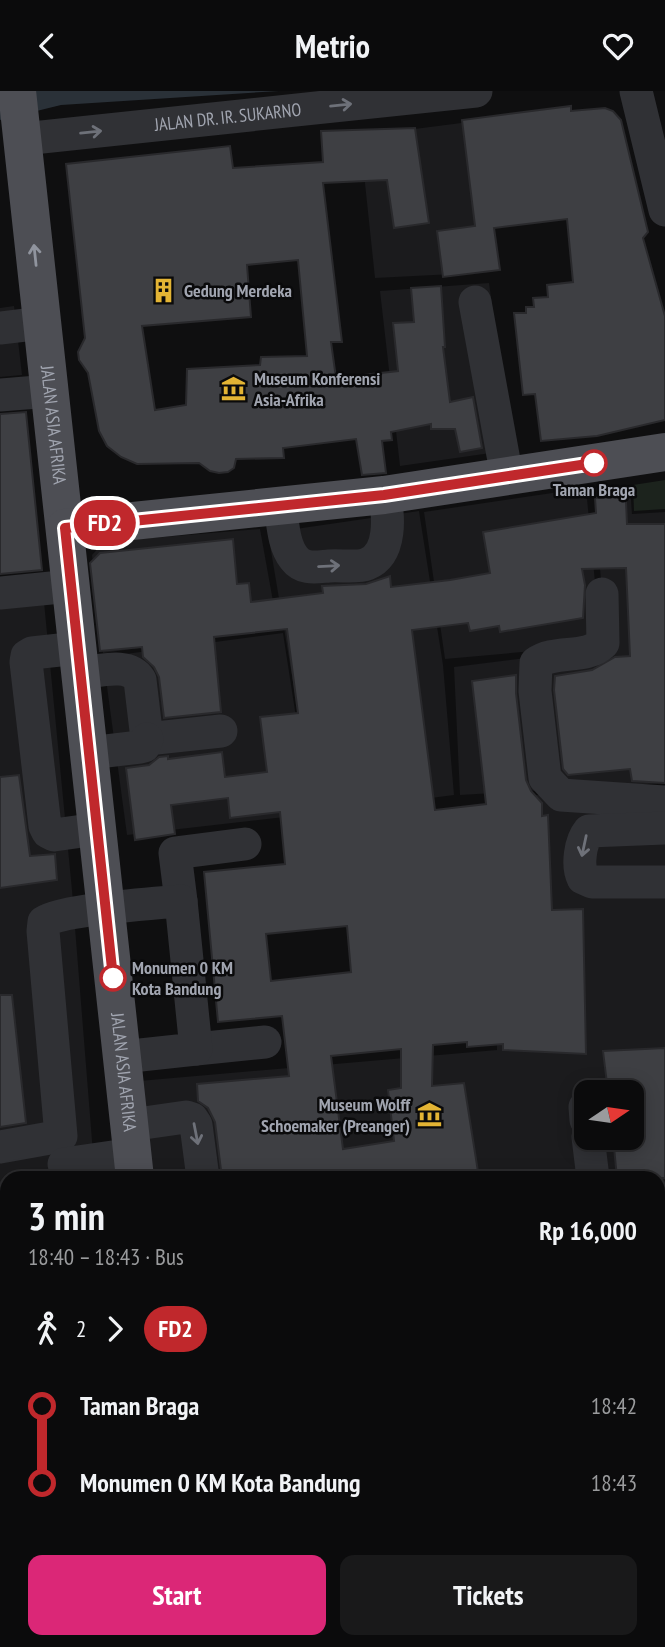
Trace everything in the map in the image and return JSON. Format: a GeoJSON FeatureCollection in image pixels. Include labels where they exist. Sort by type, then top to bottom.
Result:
{"type":"FeatureCollection","features":[{"type":"Feature","properties":{"kind":"main road","name":"JALAN ASIA AFRIKA"},"geometry":{"type":"LineString","coordinates":[[17,91],[71,586],[71,657],[89,753],[86,831],[106,909],[133,1152]]}},
{"type":"Feature","properties":{"kind":"main road"},"geometry":{"type":"LineString","coordinates":[[65,528],[384,495],[665,452]]}},
{"type":"Feature","properties":{"kind":"street","name":"JALAN DR. IR. SUKARNO"},"geometry":{"type":"LineString","coordinates":[[23,139],[393,95],[477,91]]}},
{"type":"Feature","properties":{"kind":"street"},"geometry":{"type":"LineString","coordinates":[[636,91],[665,210]]}},
{"type":"Feature","properties":{"kind":"street"},"geometry":{"type":"LineString","coordinates":[[475,302],[507,477]]}},
{"type":"Feature","properties":{"kind":"street"},"geometry":{"type":"LineString","coordinates":[[0,328],[42,323]]}},
{"type":"Feature","properties":{"kind":"street"},"geometry":{"type":"LineString","coordinates":[[0,395],[50,391]]}},
{"type":"Feature","properties":{"kind":"street"},"geometry":{"type":"LineString","coordinates":[[279,506],[287,545],[295,559],[306,568],[367,564],[376,557],[387,538],[388,511],[384,495]]}},
{"type":"Feature","properties":{"kind":"street"},"geometry":{"type":"LineString","coordinates":[[0,593],[71,586]]}},
{"type":"Feature","properties":{"kind":"street"},"geometry":{"type":"LineString","coordinates":[[602,594],[603,643],[596,650],[544,657],[536,663],[535,691],[545,778],[561,795],[665,802]]}},
{"type":"Feature","properties":{"kind":"street"},"geometry":{"type":"LineString","coordinates":[[86,831],[54,835],[48,832],[45,826],[27,656],[32,653],[71,657],[127,669],[135,673],[140,680],[147,739],[144,746],[89,753]]}},
{"type":"Feature","properties":{"kind":"street"},"geometry":{"type":"LineString","coordinates":[[147,739],[221,731]]}},
{"type":"Feature","properties":{"kind":"street"},"geometry":{"type":"LineString","coordinates":[[665,828],[589,831],[584,836],[579,870],[583,878],[592,882],[665,882]]}},
{"type":"Feature","properties":{"kind":"street"},"geometry":{"type":"LineString","coordinates":[[196,1049],[175,853],[245,844]]}},
{"type":"Feature","properties":{"kind":"street"},"geometry":{"type":"LineString","coordinates":[[64,1159],[44,922],[50,917],[181,901]]}},
{"type":"Feature","properties":{"kind":"street"},"geometry":{"type":"LineString","coordinates":[[122,1057],[265,1042]]}},
{"type":"Feature","properties":{"kind":"street"},"geometry":{"type":"LineString","coordinates":[[0,1147],[64,1159],[133,1152],[186,1117],[192,1119],[195,1125],[202,1171]]}},
{"type":"Feature","properties":{"kind":"street"},"geometry":{"type":"LineString","coordinates":[[590,1150],[592,1171]]}},
{"type":"Feature","properties":{"kind":"shaded area"},"geometry":{"type":"Polygon","coordinates":[[[0,91],[279,91],[61,105],[0,120],[0,91]]]}},
{"type":"Feature","properties":{"kind":"shaded area"},"geometry":{"type":"Polygon","coordinates":[[[469,122],[493,272],[375,278],[360,136],[469,122]]]}},
{"type":"Feature","properties":{"kind":"shaded area"},"geometry":{"type":"Polygon","coordinates":[[[489,283],[512,450],[400,466],[380,291],[489,283]]]}},
{"type":"Feature","properties":{"kind":"shaded area"},"geometry":{"type":"Polygon","coordinates":[[[14,306],[22,375],[0,377],[0,308],[14,306]]]}},
{"type":"Feature","properties":{"kind":"shaded area","name":"Taman Braga"},"geometry":{"type":"Polygon","coordinates":[[[665,480],[665,509],[634,511],[633,485],[665,480]]]}},
{"type":"Feature","properties":{"kind":"shaded area"},"geometry":{"type":"Polygon","coordinates":[[[630,485],[632,514],[665,512],[665,783],[460,795],[454,667],[606,648],[594,488],[630,485]]]}},
{"type":"Feature","properties":{"kind":"shaded area"},"geometry":{"type":"Polygon","coordinates":[[[586,488],[601,645],[445,659],[424,512],[586,488]]]}},
{"type":"Feature","properties":{"kind":"shaded area"},"geometry":{"type":"Polygon","coordinates":[[[419,511],[443,665],[454,795],[315,813],[268,533],[419,511]]]}},
{"type":"Feature","properties":{"kind":"shaded area"},"geometry":{"type":"Polygon","coordinates":[[[260,529],[278,629],[103,653],[92,555],[104,542],[260,529]]]}},
{"type":"Feature","properties":{"kind":"shaded area"},"geometry":{"type":"Polygon","coordinates":[[[44,602],[72,890],[94,1171],[0,1171],[0,607],[44,602]]]}},
{"type":"Feature","properties":{"kind":"shaded area"},"geometry":{"type":"Polygon","coordinates":[[[283,633],[311,814],[127,835],[103,657],[283,633]]]}},
{"type":"Feature","properties":{"kind":"shaded area"},"geometry":{"type":"Polygon","coordinates":[[[665,788],[665,1171],[149,1171],[139,1081],[497,1050],[488,798],[665,788]]]}},
{"type":"Feature","properties":{"kind":"building"},"geometry":{"type":"Polygon","coordinates":[[[571,106],[571,111],[605,108],[613,111],[621,120],[648,232],[643,238],[665,316],[665,420],[597,436],[541,441],[535,394],[523,395],[514,313],[526,313],[526,307],[534,307],[533,298],[548,297],[547,285],[573,282],[567,219],[494,228],[500,270],[443,277],[437,231],[475,226],[462,120],[571,106]]]}},
{"type":"Feature","properties":{"kind":"building"},"geometry":{"type":"Polygon","coordinates":[[[415,128],[429,223],[394,228],[387,180],[323,183],[342,342],[331,342],[336,378],[398,371],[393,323],[414,322],[411,288],[441,286],[443,347],[450,402],[473,397],[482,448],[460,452],[455,429],[431,429],[431,424],[391,432],[392,440],[382,441],[386,473],[362,475],[356,439],[283,448],[284,458],[236,459],[234,468],[219,473],[210,471],[199,463],[137,464],[121,457],[107,446],[99,431],[88,373],[79,360],[78,352],[85,338],[66,164],[230,146],[233,168],[323,162],[321,131],[415,128]],[[298,260],[247,265],[251,317],[142,326],[155,410],[186,405],[187,369],[260,365],[261,357],[307,356],[298,260]]]}},
{"type":"Feature","properties":{"kind":"building"},"geometry":{"type":"Polygon","coordinates":[[[26,412],[42,570],[0,574],[0,414],[26,412]]]}},
{"type":"Feature","properties":{"kind":"building"},"geometry":{"type":"Polygon","coordinates":[[[617,497],[626,501],[627,524],[665,524],[665,783],[632,781],[630,769],[568,775],[563,769],[554,690],[555,676],[592,670],[615,657],[630,656],[626,568],[582,569],[585,585],[583,618],[500,632],[499,626],[470,631],[468,623],[412,630],[435,810],[486,804],[472,681],[516,675],[526,780],[531,791],[542,803],[542,816],[548,815],[552,910],[583,909],[586,1054],[503,1050],[503,1044],[467,1047],[467,1042],[433,1045],[432,1086],[464,1083],[478,1171],[221,1171],[215,1122],[208,1108],[198,1101],[197,1084],[289,1076],[282,1016],[218,1022],[204,872],[285,864],[280,812],[230,818],[228,798],[171,805],[175,834],[135,840],[126,768],[149,765],[159,757],[168,756],[168,759],[222,752],[225,777],[267,772],[260,717],[298,713],[287,629],[214,637],[221,712],[164,718],[159,677],[154,667],[143,657],[142,647],[100,651],[90,563],[100,553],[233,539],[237,584],[249,583],[251,602],[323,593],[322,586],[366,584],[390,576],[391,587],[490,573],[483,532],[596,513],[595,498],[617,497]],[[347,926],[266,934],[271,981],[351,972],[347,926]],[[401,1049],[331,1056],[343,1149],[394,1141],[388,1090],[401,1088],[401,1049]]]}},
{"type":"Feature","properties":{"kind":"building"},"geometry":{"type":"Polygon","coordinates":[[[19,775],[30,856],[55,854],[57,880],[0,888],[0,777],[19,775]]]}},
{"type":"Feature","properties":{"kind":"building"},"geometry":{"type":"Polygon","coordinates":[[[0,995],[12,995],[26,1123],[0,1127],[0,995]]]}},
{"type":"Feature","properties":{"kind":"building"},"geometry":{"type":"Polygon","coordinates":[[[665,1048],[665,1171],[616,1171],[614,1150],[644,1150],[644,1080],[607,1080],[603,1051],[665,1048]]]}},
{"type":"Feature","properties":{"kind":"bus line","name":"FD2"},"geometry":{"type":"LineString","coordinates":[[113,978],[65,528],[384,495],[594,463]]}},
{"type":"Feature","properties":{"kind":"place","name":"Gedung Merdeka"},"geometry":{"type":"Point","coordinates":[164,291]}},
{"type":"Feature","properties":{"kind":"place","name":"Museum Konferensi Asia-Afrika"},"geometry":{"type":"Point","coordinates":[234,389]}},
{"type":"Feature","properties":{"kind":"place","name":"Taman Braga"},"geometry":{"type":"Point","coordinates":[594,463]}},
{"type":"Feature","properties":{"kind":"place","name":"Monumen 0 KM Kota Bandung"},"geometry":{"type":"Point","coordinates":[113,978]}},
{"type":"Feature","properties":{"kind":"place","name":"Museum Wolff Schoemaker (Preanger)"},"geometry":{"type":"Point","coordinates":[430,1115]}}]}
